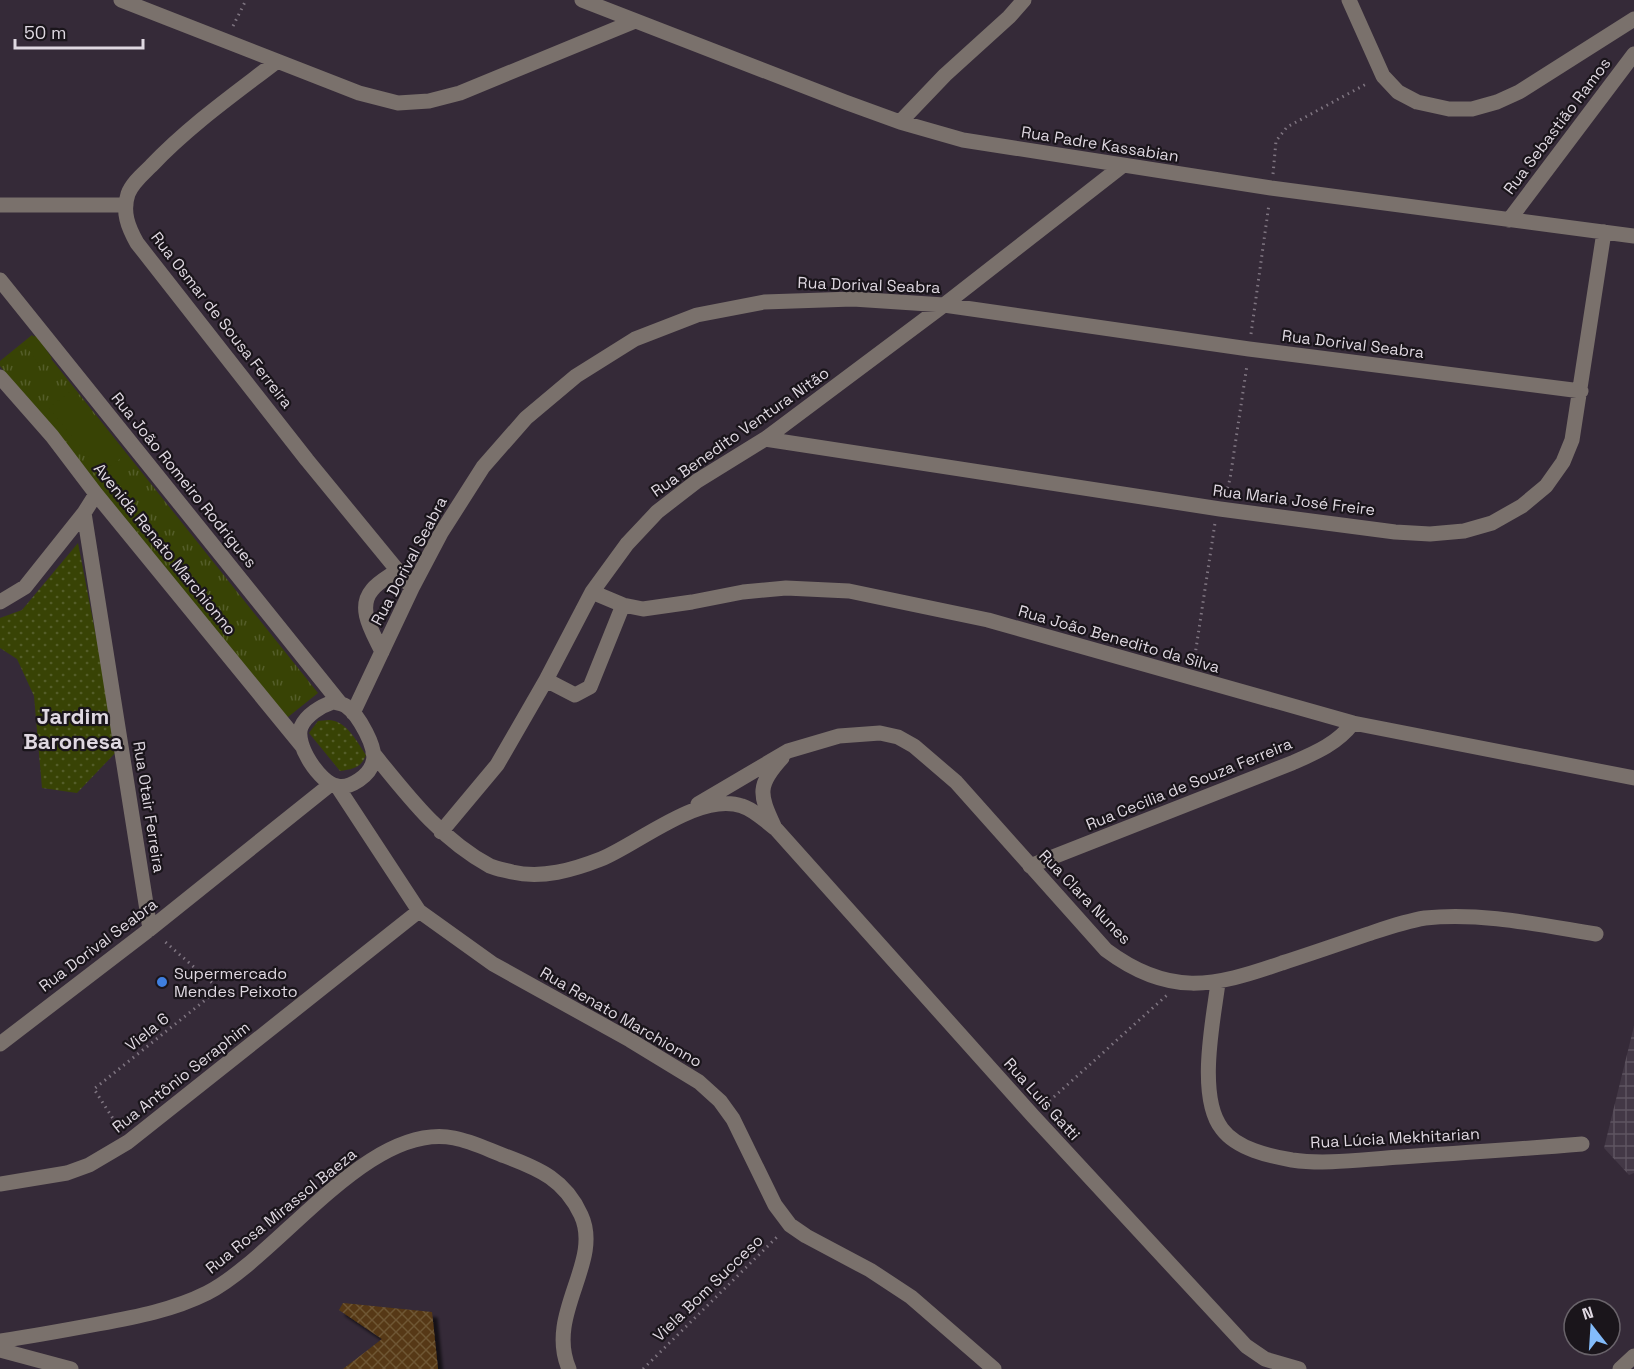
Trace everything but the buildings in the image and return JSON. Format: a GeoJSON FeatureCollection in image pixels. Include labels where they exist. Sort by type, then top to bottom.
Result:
{"type":"FeatureCollection","features":[{"type":"Feature","properties":{"kind":"street"},"geometry":{"type":"LineString","coordinates":[[121,0],[359,93],[398,103],[429,101],[460,93],[634,21]]}},
{"type":"Feature","properties":{"kind":"street","name":"Rua Padre Kassabian"},"geometry":{"type":"LineString","coordinates":[[582,0],[900,122],[963,140],[1122,166],[1634,236]]}},
{"type":"Feature","properties":{"kind":"street"},"geometry":{"type":"LineString","coordinates":[[900,122],[945,75],[1009,17],[1024,0]]}},
{"type":"Feature","properties":{"kind":"street"},"geometry":{"type":"LineString","coordinates":[[1348,0],[1383,76],[1398,92],[1417,102],[1449,109],[1473,109],[1520,92],[1634,20]]}},
{"type":"Feature","properties":{"kind":"street","name":"Rua Sebastião Ramos"},"geometry":{"type":"LineString","coordinates":[[1509,220],[1634,54]]}},
{"type":"Feature","properties":{"kind":"street"},"geometry":{"type":"LineString","coordinates":[[0,205],[126,205],[134,184],[176,139],[276,62]]}},
{"type":"Feature","properties":{"kind":"street","name":"Rua Benedito Ventura Nitão"},"geometry":{"type":"LineString","coordinates":[[441,832],[497,765],[546,680],[592,592],[627,544],[657,512],[698,481],[765,439],[944,305],[1122,166]]}},
{"type":"Feature","properties":{"kind":"street","name":"Rua Osmar de Sousa Ferreira"},"geometry":{"type":"LineString","coordinates":[[126,205],[129,230],[137,243],[307,460],[412,588]]}},
{"type":"Feature","properties":{"kind":"street","name":"Rua Maria José Freire"},"geometry":{"type":"LineString","coordinates":[[765,439],[1220,509],[1395,532],[1430,534],[1464,531],[1492,523],[1522,507],[1546,486],[1563,462],[1572,440],[1581,392],[1604,232]]}},
{"type":"Feature","properties":{"kind":"street","name":"Rua João Romeiro Rodrigues"},"geometry":{"type":"LineString","coordinates":[[0,280],[340,703]]}},
{"type":"Feature","properties":{"kind":"street","name":"Rua Dorival Seabra"},"geometry":{"type":"LineString","coordinates":[[353,713],[412,588],[441,533],[483,467],[526,418],[576,376],[635,339],[697,315],[764,302],[853,300],[944,305],[1261,351],[1581,392]]}},
{"type":"Feature","properties":{"kind":"street","name":"Avenida Renato Marchionno"},"geometry":{"type":"LineString","coordinates":[[0,376],[52,436],[96,494],[302,746]]}},
{"type":"Feature","properties":{"kind":"street"},"geometry":{"type":"LineString","coordinates":[[0,602],[25,587],[84,513],[96,494]]}},
{"type":"Feature","properties":{"kind":"street","name":"Rua Otair Ferreira"},"geometry":{"type":"LineString","coordinates":[[84,513],[150,929]]}},
{"type":"Feature","properties":{"kind":"street"},"geometry":{"type":"LineString","coordinates":[[382,652],[368,623],[365,606],[371,591],[398,570]]}},
{"type":"Feature","properties":{"kind":"street","name":"Rua João Benedito da Silva"},"geometry":{"type":"LineString","coordinates":[[592,592],[623,605],[643,609],[660,608],[743,591],[786,588],[849,591],[988,620],[1353,723],[1634,778]]}},
{"type":"Feature","properties":{"kind":"street"},"geometry":{"type":"LineString","coordinates":[[546,680],[575,694],[590,687],[623,605]]}},
{"type":"Feature","properties":{"kind":"street"},"geometry":{"type":"LineString","coordinates":[[340,703],[346,705],[353,713],[368,736],[374,760],[364,777],[355,783],[334,785],[323,779],[302,746],[301,727],[311,714],[325,705],[340,703]]}},
{"type":"Feature","properties":{"kind":"street","name":"Rua Cecilia de Souza Ferreira"},"geometry":{"type":"LineString","coordinates":[[1030,866],[1292,763],[1323,749],[1343,736],[1353,723]]}},
{"type":"Feature","properties":{"kind":"street","name":"Rua Clara Nunes"},"geometry":{"type":"LineString","coordinates":[[676,818],[788,751],[839,735],[880,733],[898,737],[914,746],[956,782],[1106,950],[1135,969],[1159,979],[1180,982],[1218,982],[1250,974],[1423,918],[1489,917],[1596,934]]}},
{"type":"Feature","properties":{"kind":"street","name":"Rua Luís Gatti"},"geometry":{"type":"LineString","coordinates":[[776,829],[763,803],[762,788],[772,769],[788,751]]}},
{"type":"Feature","properties":{"kind":"street","name":"Rua Luís Gatti"},"geometry":{"type":"LineString","coordinates":[[374,753],[441,832],[492,866],[517,873],[540,875],[570,870],[602,859],[676,818],[719,803],[742,806],[753,812],[776,829],[1033,1116],[1246,1346],[1265,1359],[1299,1369]]}},
{"type":"Feature","properties":{"kind":"street","name":"Rua Dorival Seabra"},"geometry":{"type":"LineString","coordinates":[[0,1044],[334,785]]}},
{"type":"Feature","properties":{"kind":"street","name":"Rua Renato Marchionno"},"geometry":{"type":"LineString","coordinates":[[334,785],[419,911],[493,964],[630,1040],[699,1082],[720,1101],[733,1119],[775,1205],[790,1225],[870,1270],[911,1297],[994,1369]]}},
{"type":"Feature","properties":{"kind":"street","name":"Rua Antônio Seraphim"},"geometry":{"type":"LineString","coordinates":[[0,1184],[67,1173],[89,1166],[128,1142],[419,911]]}},
{"type":"Feature","properties":{"kind":"street","name":"Rua Lúcia Mekhitarian"},"geometry":{"type":"LineString","coordinates":[[1218,982],[1210,1045],[1208,1086],[1213,1108],[1222,1129],[1237,1141],[1261,1153],[1293,1160],[1336,1161],[1582,1144]]}},
{"type":"Feature","properties":{"kind":"street","name":"Rua Rosa Mirassol Baeza"},"geometry":{"type":"LineString","coordinates":[[0,1341],[144,1315],[178,1305],[209,1292],[250,1263],[356,1170],[388,1150],[407,1142],[428,1137],[454,1138],[520,1162],[558,1182],[571,1195],[583,1218],[586,1240],[583,1261],[566,1310],[562,1339],[564,1359],[569,1369]]}},
{"type":"Feature","properties":{"kind":"street"},"geometry":{"type":"LineString","coordinates":[[0,1350],[71,1369]]}},
{"type":"Feature","properties":{"kind":"street"},"geometry":{"type":"LineString","coordinates":[[1620,1369],[1634,1356]]}},
{"type":"Feature","properties":{"kind":"path"},"geometry":{"type":"LineString","coordinates":[[226,42],[246,0]]}},
{"type":"Feature","properties":{"kind":"path","name":"Viela 6"},"geometry":{"type":"LineString","coordinates":[[128,1142],[94,1089],[219,989],[150,929]]}},
{"type":"Feature","properties":{"kind":"path"},"geometry":{"type":"LineString","coordinates":[[1033,1116],[1180,982]]}},
{"type":"Feature","properties":{"kind":"path","name":"Viela Bom Succeso"},"geometry":{"type":"LineString","coordinates":[[643,1369],[790,1225]]}},
{"type":"Feature","properties":{"kind":"shaded area"},"geometry":{"type":"Polygon","coordinates":[[[1634,1026],[1634,1173],[1629,1175],[1604,1148],[1634,1026]]]}},
{"type":"Feature","properties":{"kind":"green space"},"geometry":{"type":"Polygon","coordinates":[[[32,335],[318,693],[283,721],[0,366],[0,361],[32,335]]]}},
{"type":"Feature","properties":{"kind":"green space"},"geometry":{"type":"Polygon","coordinates":[[[36,335],[52,358],[40,366],[24,343],[36,335]]]}},
{"type":"Feature","properties":{"kind":"green space"},"geometry":{"type":"Polygon","coordinates":[[[73,389],[126,454],[102,473],[49,408],[73,389]]]}},
{"type":"Feature","properties":{"kind":"green space"},"geometry":{"type":"Polygon","coordinates":[[[78,543],[118,750],[77,793],[42,788],[34,696],[17,659],[0,648],[0,618],[22,610],[78,543]]]}},
{"type":"Feature","properties":{"kind":"green space"},"geometry":{"type":"Polygon","coordinates":[[[329,720],[346,728],[366,755],[362,763],[356,767],[340,771],[309,733],[318,721],[329,720]]]}},
{"type":"Feature","properties":{"kind":"place","name":"Supermercado Mendes Peixoto"},"geometry":{"type":"Point","coordinates":[162,982]}},
{"type":"Feature","properties":{"kind":"district","name":"Jardim Baronesa"},"geometry":{"type":"Point","coordinates":[73,728]}}]}
